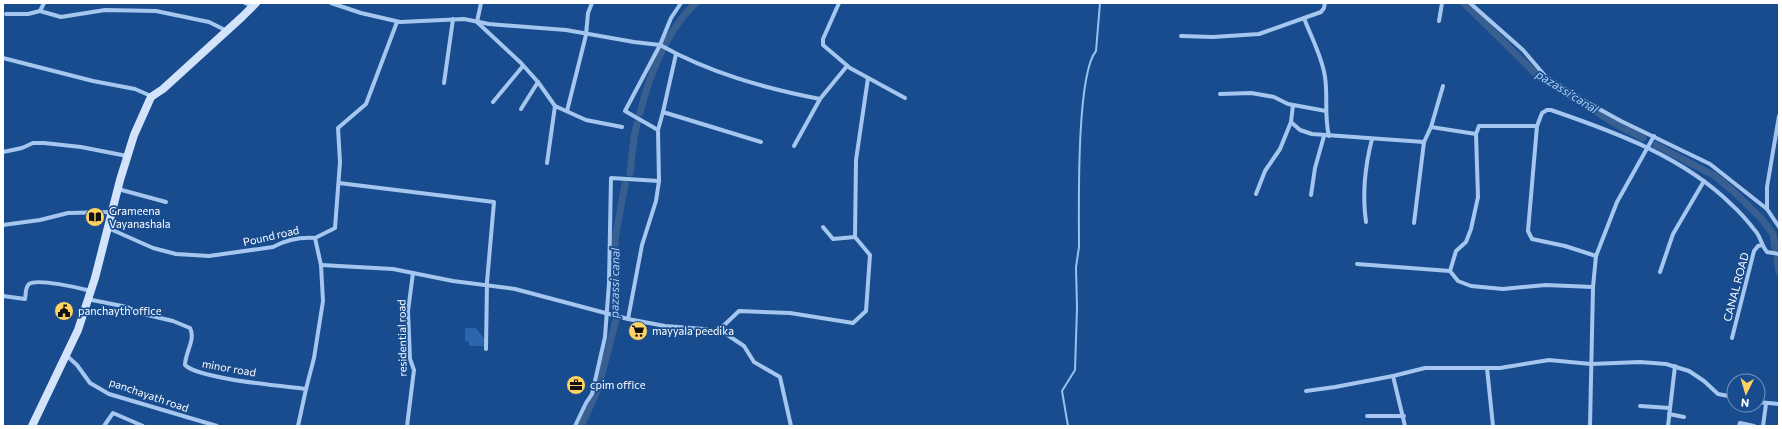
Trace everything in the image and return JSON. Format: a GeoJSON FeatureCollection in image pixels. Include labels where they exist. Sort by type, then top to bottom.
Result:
{"type":"FeatureCollection","features":[{"type":"Feature","properties":{"kind":"main road"},"geometry":{"type":"LineString","coordinates":[[32,426],[65,354],[78,330],[91,291],[127,156],[134,135],[152,97],[163,89],[227,31],[251,4]]}},
{"type":"Feature","properties":{"kind":"street"},"geometry":{"type":"LineString","coordinates":[[40,11],[44,3]]}},
{"type":"Feature","properties":{"kind":"street"},"geometry":{"type":"LineString","coordinates":[[331,3],[397,22],[464,19],[489,24],[566,30],[586,35],[660,45],[676,54],[749,83],[774,90],[820,99]]}},
{"type":"Feature","properties":{"kind":"street"},"geometry":{"type":"LineString","coordinates":[[477,22],[481,3]]}},
{"type":"Feature","properties":{"kind":"street"},"geometry":{"type":"LineString","coordinates":[[567,111],[586,35],[588,14],[592,3]]}},
{"type":"Feature","properties":{"kind":"street"},"geometry":{"type":"LineString","coordinates":[[658,130],[625,111],[660,45],[671,18],[681,3]]}},
{"type":"Feature","properties":{"kind":"street"},"geometry":{"type":"LineString","coordinates":[[839,3],[823,40],[823,45],[847,66],[905,98]]}},
{"type":"Feature","properties":{"kind":"street"},"geometry":{"type":"LineString","coordinates":[[1181,36],[1214,37],[1259,34],[1321,12],[1325,3]]}},
{"type":"Feature","properties":{"kind":"street"},"geometry":{"type":"LineString","coordinates":[[1439,21],[1442,3]]}},
{"type":"Feature","properties":{"kind":"street"},"geometry":{"type":"LineString","coordinates":[[1470,3],[1523,50],[1546,77],[1581,99],[1710,164],[1767,209],[1779,227]]}},
{"type":"Feature","properties":{"kind":"street"},"geometry":{"type":"LineString","coordinates":[[6,14],[28,14],[40,11],[61,18],[106,10],[156,11],[209,22],[227,31]]}},
{"type":"Feature","properties":{"kind":"street"},"geometry":{"type":"LineString","coordinates":[[1304,18],[1320,58],[1325,77],[1327,136],[1315,168],[1311,195]]}},
{"type":"Feature","properties":{"kind":"street"},"geometry":{"type":"LineString","coordinates":[[444,83],[453,20]]}},
{"type":"Feature","properties":{"kind":"street"},"geometry":{"type":"LineString","coordinates":[[315,238],[336,228],[340,162],[338,128],[366,104],[397,22]]}},
{"type":"Feature","properties":{"kind":"street"},"geometry":{"type":"LineString","coordinates":[[477,22],[538,82],[555,106],[586,120],[622,127]]}},
{"type":"Feature","properties":{"kind":"street"},"geometry":{"type":"LineString","coordinates":[[628,319],[642,245],[656,201],[659,181],[658,130],[676,54]]}},
{"type":"Feature","properties":{"kind":"street"},"geometry":{"type":"LineString","coordinates":[[3,58],[93,81],[135,89],[152,97]]}},
{"type":"Feature","properties":{"kind":"street"},"geometry":{"type":"LineString","coordinates":[[493,102],[523,66]]}},
{"type":"Feature","properties":{"kind":"street"},"geometry":{"type":"LineString","coordinates":[[794,146],[820,99],[847,66]]}},
{"type":"Feature","properties":{"kind":"street"},"geometry":{"type":"LineString","coordinates":[[717,332],[739,311],[790,312],[853,323],[866,312],[870,255],[855,237],[856,160],[868,78]]}},
{"type":"Feature","properties":{"kind":"street"},"geometry":{"type":"LineString","coordinates":[[521,109],[538,82]]}},
{"type":"Feature","properties":{"kind":"street"},"geometry":{"type":"LineString","coordinates":[[1414,223],[1424,142],[1431,127],[1443,86]]}},
{"type":"Feature","properties":{"kind":"street"},"geometry":{"type":"LineString","coordinates":[[1220,94],[1251,93],[1274,97],[1293,105],[1326,111]]}},
{"type":"Feature","properties":{"kind":"street"},"geometry":{"type":"LineString","coordinates":[[1256,194],[1265,171],[1280,149],[1291,122],[1293,105]]}},
{"type":"Feature","properties":{"kind":"street"},"geometry":{"type":"LineString","coordinates":[[547,163],[555,106]]}},
{"type":"Feature","properties":{"kind":"street"},"geometry":{"type":"LineString","coordinates":[[1596,256],[1566,246],[1532,239],[1528,231],[1537,126],[1544,111],[1551,110],[1582,121],[1648,148],[1704,180],[1733,206],[1758,235],[1762,245],[1768,252],[1779,254]]}},
{"type":"Feature","properties":{"kind":"street"},"geometry":{"type":"LineString","coordinates":[[663,112],[761,142]]}},
{"type":"Feature","properties":{"kind":"street"},"geometry":{"type":"LineString","coordinates":[[1767,209],[1767,187],[1779,116]]}},
{"type":"Feature","properties":{"kind":"street"},"geometry":{"type":"LineString","coordinates":[[1291,122],[1300,130],[1327,136],[1424,142]]}},
{"type":"Feature","properties":{"kind":"street"},"geometry":{"type":"LineString","coordinates":[[1450,271],[1456,251],[1466,242],[1471,228],[1478,197],[1476,134],[1479,126],[1537,126]]}},
{"type":"Feature","properties":{"kind":"street"},"geometry":{"type":"LineString","coordinates":[[1431,127],[1476,134]]}},
{"type":"Feature","properties":{"kind":"street"},"geometry":{"type":"LineString","coordinates":[[1590,426],[1593,287],[1596,256],[1617,202],[1654,136]]}},
{"type":"Feature","properties":{"kind":"street"},"geometry":{"type":"LineString","coordinates":[[1366,222],[1364,210],[1365,168],[1372,138]]}},
{"type":"Feature","properties":{"kind":"street"},"geometry":{"type":"LineString","coordinates":[[3,152],[22,148],[33,143],[44,143],[81,147],[127,156]]}},
{"type":"Feature","properties":{"kind":"street"},"geometry":{"type":"LineString","coordinates":[[575,426],[592,394],[600,364],[608,313],[610,283],[611,178],[659,181]]}},
{"type":"Feature","properties":{"kind":"street"},"geometry":{"type":"LineString","coordinates":[[1660,272],[1673,234],[1704,180]]}},
{"type":"Feature","properties":{"kind":"street"},"geometry":{"type":"LineString","coordinates":[[339,183],[494,202],[487,286],[486,349]]}},
{"type":"Feature","properties":{"kind":"street"},"geometry":{"type":"LineString","coordinates":[[118,188],[166,202]]}},
{"type":"Feature","properties":{"kind":"street"},"geometry":{"type":"LineString","coordinates":[[3,225],[40,220],[68,213],[112,212]]}},
{"type":"Feature","properties":{"kind":"street"},"geometry":{"type":"LineString","coordinates":[[823,227],[833,239],[855,237]]}},
{"type":"Feature","properties":{"kind":"street","name":"Pound road"},"geometry":{"type":"LineString","coordinates":[[108,228],[153,248],[176,254],[210,256],[273,247],[282,243],[306,237],[315,238],[320,265],[323,302],[314,358],[306,389]]}},
{"type":"Feature","properties":{"kind":"street","name":"CANAL ROAD"},"geometry":{"type":"LineString","coordinates":[[1732,338],[1754,251],[1758,246],[1762,245]]}},
{"type":"Feature","properties":{"kind":"street"},"geometry":{"type":"LineString","coordinates":[[1357,264],[1450,271],[1458,281],[1471,286],[1503,290],[1546,285],[1593,287]]}},
{"type":"Feature","properties":{"kind":"street"},"geometry":{"type":"LineString","coordinates":[[320,265],[393,269],[487,286],[515,289],[622,318],[665,326],[704,329],[726,334],[744,346],[754,362],[780,377],[791,426]]}},
{"type":"Feature","properties":{"kind":"street","name":"residential road"},"geometry":{"type":"LineString","coordinates":[[407,426],[414,370],[410,359],[408,311],[413,273]]}},
{"type":"Feature","properties":{"kind":"street"},"geometry":{"type":"LineString","coordinates":[[3,296],[25,299],[27,286],[31,283],[59,284],[91,291]]}},
{"type":"Feature","properties":{"kind":"street","name":"minor road"},"geometry":{"type":"LineString","coordinates":[[87,300],[127,307],[139,313],[173,321],[190,328],[192,338],[185,365],[196,371],[239,381],[306,389]]}},
{"type":"Feature","properties":{"kind":"street","name":"panchayath road"},"geometry":{"type":"LineString","coordinates":[[65,354],[78,365],[90,383],[109,394],[217,426]]}},
{"type":"Feature","properties":{"kind":"street"},"geometry":{"type":"LineString","coordinates":[[1306,391],[1335,388],[1425,368],[1500,368],[1549,360],[1591,364],[1640,362],[1675,366],[1695,374],[1718,394],[1726,396]]}},
{"type":"Feature","properties":{"kind":"street"},"geometry":{"type":"LineString","coordinates":[[1668,426],[1675,366]]}},
{"type":"Feature","properties":{"kind":"street"},"geometry":{"type":"LineString","coordinates":[[1487,368],[1493,426]]}},
{"type":"Feature","properties":{"kind":"street"},"geometry":{"type":"LineString","coordinates":[[1393,376],[1406,426]]}},
{"type":"Feature","properties":{"kind":"street"},"geometry":{"type":"LineString","coordinates":[[298,426],[306,389]]}},
{"type":"Feature","properties":{"kind":"street"},"geometry":{"type":"LineString","coordinates":[[1766,404],[1779,404]]}},
{"type":"Feature","properties":{"kind":"street"},"geometry":{"type":"LineString","coordinates":[[1640,406],[1670,408]]}},
{"type":"Feature","properties":{"kind":"street"},"geometry":{"type":"LineString","coordinates":[[104,426],[113,413],[143,426]]}},
{"type":"Feature","properties":{"kind":"street"},"geometry":{"type":"LineString","coordinates":[[1763,426],[1765,413]]}},
{"type":"Feature","properties":{"kind":"street"},"geometry":{"type":"LineString","coordinates":[[1669,414],[1684,417]]}},
{"type":"Feature","properties":{"kind":"street"},"geometry":{"type":"LineString","coordinates":[[1367,416],[1404,416]]}},
{"type":"Feature","properties":{"kind":"street"},"geometry":{"type":"LineString","coordinates":[[1739,426],[1740,423],[1754,426]]}},
{"type":"Feature","properties":{"kind":"shaded area"},"geometry":{"type":"Polygon","coordinates":[[[465,328],[476,328],[486,341],[484,346],[469,346],[469,342],[465,341],[465,328]]]}},
{"type":"Feature","properties":{"kind":"waterway","name":"pazassi canal"},"geometry":{"type":"LineString","coordinates":[[640,113],[648,84],[660,54],[676,26],[696,3]]}},
{"type":"Feature","properties":{"kind":"waterway"},"geometry":{"type":"LineString","coordinates":[[1068,426],[1062,391],[1075,370],[1077,308],[1076,267],[1079,247],[1079,175],[1082,114],[1085,87],[1090,65],[1096,51],[1100,3]]}},
{"type":"Feature","properties":{"kind":"waterway","name":"pazassi canal"},"geometry":{"type":"LineString","coordinates":[[1464,3],[1540,78],[1621,127],[1643,138]]}},
{"type":"Feature","properties":{"kind":"waterway","name":"pazassi canal"},"geometry":{"type":"LineString","coordinates":[[630,173],[637,124]]}},
{"type":"Feature","properties":{"kind":"waterway","name":"pazassi canal"},"geometry":{"type":"LineString","coordinates":[[1656,145],[1715,176],[1733,191],[1761,218],[1773,234],[1775,248]]}},
{"type":"Feature","properties":{"kind":"waterway","name":"pazassi canal"},"geometry":{"type":"LineString","coordinates":[[581,426],[598,389],[616,320],[615,239],[625,184]]}},
{"type":"Feature","properties":{"kind":"waterway","name":"pazassi canal"},"geometry":{"type":"LineString","coordinates":[[1777,259],[1779,272]]}},
{"type":"Feature","properties":{"kind":"place","name":"Grameena Vayanashala"},"geometry":{"type":"Point","coordinates":[95,217]}},
{"type":"Feature","properties":{"kind":"place","name":"panchayth office"},"geometry":{"type":"Point","coordinates":[64,311]}},
{"type":"Feature","properties":{"kind":"place","name":"mayyala peedika"},"geometry":{"type":"Point","coordinates":[638,331]}},
{"type":"Feature","properties":{"kind":"place","name":"cpim office"},"geometry":{"type":"Point","coordinates":[576,385]}}]}
